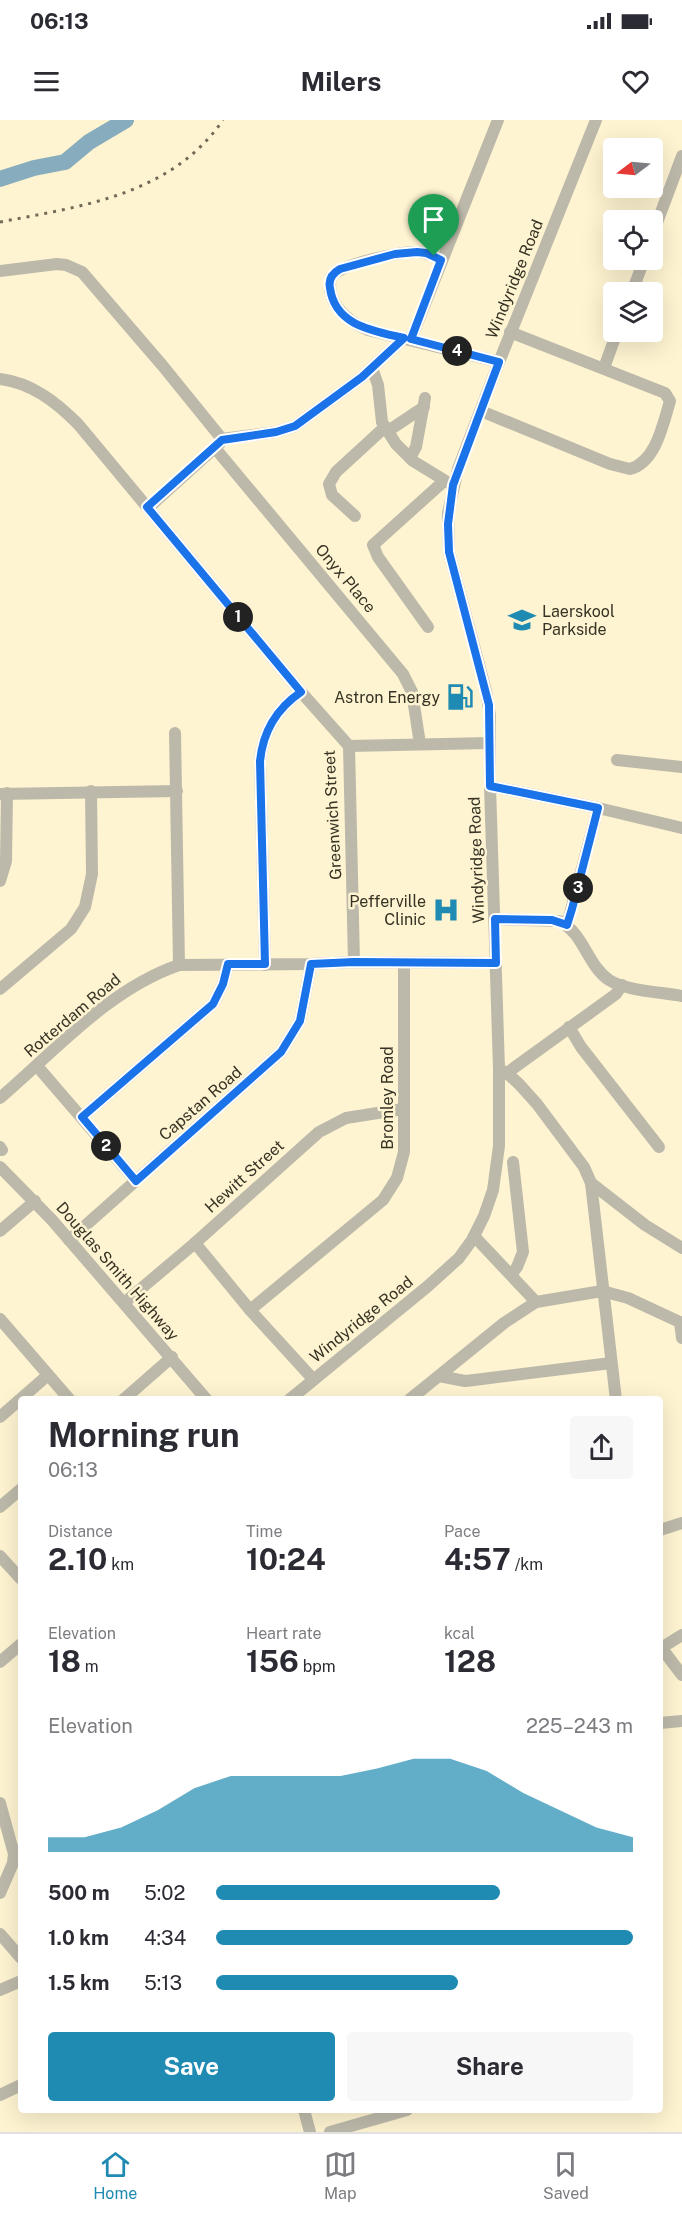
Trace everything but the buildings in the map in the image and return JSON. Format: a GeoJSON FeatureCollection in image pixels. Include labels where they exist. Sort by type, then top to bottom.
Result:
{"type":"FeatureCollection","features":[{"type":"Feature","properties":{"kind":"street"},"geometry":{"type":"LineString","coordinates":[[147,507],[219,444],[295,426],[362,377],[407,339],[498,120]]}},
{"type":"Feature","properties":{"kind":"street","name":"Windyridge Road"},"geometry":{"type":"LineString","coordinates":[[294,1396],[459,1258],[484,1216],[497,1168],[503,1071],[496,963],[490,715],[486,691],[449,552],[448,483],[481,411],[510,332],[596,120]]}},
{"type":"Feature","properties":{"kind":"street"},"geometry":{"type":"LineString","coordinates":[[662,210],[682,156]]}},
{"type":"Feature","properties":{"kind":"street"},"geometry":{"type":"LineString","coordinates":[[441,260],[426,253],[395,254],[340,269],[331,278],[332,298],[347,319],[368,330],[499,362]]}},
{"type":"Feature","properties":{"kind":"street","name":"Onyx Place"},"geometry":{"type":"LineString","coordinates":[[0,271],[57,264],[82,272],[162,365],[219,444],[403,674],[413,698],[420,744]]}},
{"type":"Feature","properties":{"kind":"street"},"geometry":{"type":"LineString","coordinates":[[481,411],[610,464],[630,469],[644,463],[651,454],[666,417],[670,401],[665,393],[510,332]]}},
{"type":"Feature","properties":{"kind":"street"},"geometry":{"type":"LineString","coordinates":[[604,368],[613,342]]}},
{"type":"Feature","properties":{"kind":"street"},"geometry":{"type":"LineString","coordinates":[[372,368],[378,385],[380,414],[396,444],[410,458],[448,483],[373,545],[378,557],[428,627]]}},
{"type":"Feature","properties":{"kind":"street","name":"Greenwich Street"},"geometry":{"type":"LineString","coordinates":[[0,379],[37,391],[63,408],[349,746],[354,962]]}},
{"type":"Feature","properties":{"kind":"street"},"geometry":{"type":"LineString","coordinates":[[355,516],[332,495],[329,484],[336,472],[387,429],[425,402],[416,447],[410,458]]}},
{"type":"Feature","properties":{"kind":"street"},"geometry":{"type":"LineString","coordinates":[[265,964],[261,747],[264,735],[277,714],[288,700],[301,692]]}},
{"type":"Feature","properties":{"kind":"street"},"geometry":{"type":"LineString","coordinates":[[175,733],[179,965]]}},
{"type":"Feature","properties":{"kind":"street"},"geometry":{"type":"LineString","coordinates":[[349,746],[490,743]]}},
{"type":"Feature","properties":{"kind":"street"},"geometry":{"type":"LineString","coordinates":[[617,760],[682,767]]}},
{"type":"Feature","properties":{"kind":"street"},"geometry":{"type":"LineString","coordinates":[[490,786],[682,828]]}},
{"type":"Feature","properties":{"kind":"street"},"geometry":{"type":"LineString","coordinates":[[0,989],[71,929],[85,908],[92,874],[91,791]]}},
{"type":"Feature","properties":{"kind":"street"},"geometry":{"type":"LineString","coordinates":[[0,881],[6,861],[3,794],[177,791]]}},
{"type":"Feature","properties":{"kind":"street"},"geometry":{"type":"LineString","coordinates":[[567,925],[598,808]]}},
{"type":"Feature","properties":{"kind":"street"},"geometry":{"type":"LineString","coordinates":[[495,919],[552,920],[567,925],[576,934],[603,975],[611,982],[682,996]]}},
{"type":"Feature","properties":{"kind":"street","name":"Rotterdam Road"},"geometry":{"type":"LineString","coordinates":[[0,1098],[120,994],[159,972],[179,965],[354,962],[496,963]]}},
{"type":"Feature","properties":{"kind":"street","name":"Bromley Road"},"geometry":{"type":"LineString","coordinates":[[250,1310],[391,1191],[403,1161],[404,963]]}},
{"type":"Feature","properties":{"kind":"street"},"geometry":{"type":"LineString","coordinates":[[82,1117],[213,1004],[223,984],[228,964]]}},
{"type":"Feature","properties":{"kind":"street","name":"Capstan Road"},"geometry":{"type":"LineString","coordinates":[[69,1240],[281,1052],[300,1021],[311,964]]}},
{"type":"Feature","properties":{"kind":"street"},"geometry":{"type":"LineString","coordinates":[[615,1396],[591,1183],[584,1167],[537,1104],[519,1084],[503,1071],[616,994],[622,985]]}},
{"type":"Feature","properties":{"kind":"street"},"geometry":{"type":"LineString","coordinates":[[569,1027],[581,1047],[658,1147]]}},
{"type":"Feature","properties":{"kind":"street"},"geometry":{"type":"LineString","coordinates":[[37,1066],[136,1181]]}},
{"type":"Feature","properties":{"kind":"street","name":"Hewitt Street"},"geometry":{"type":"LineString","coordinates":[[124,1303],[319,1132],[346,1118],[403,1109]]}},
{"type":"Feature","properties":{"kind":"street"},"geometry":{"type":"LineString","coordinates":[[511,1275],[518,1267],[523,1252],[513,1162]]}},
{"type":"Feature","properties":{"kind":"street","name":"Douglas Smith Highway"},"geometry":{"type":"LineString","coordinates":[[0,1167],[69,1240],[204,1396]]}},
{"type":"Feature","properties":{"kind":"street"},"geometry":{"type":"LineString","coordinates":[[591,1183],[645,1225],[682,1248]]}},
{"type":"Feature","properties":{"kind":"street"},"geometry":{"type":"LineString","coordinates":[[0,1231],[34,1201]]}},
{"type":"Feature","properties":{"kind":"street"},"geometry":{"type":"LineString","coordinates":[[474,1236],[536,1302]]}},
{"type":"Feature","properties":{"kind":"street"},"geometry":{"type":"LineString","coordinates":[[195,1243],[250,1310],[313,1379]]}},
{"type":"Feature","properties":{"kind":"street"},"geometry":{"type":"LineString","coordinates":[[414,1396],[504,1323],[536,1302],[602,1291],[628,1298],[681,1323],[682,1338]]}},
{"type":"Feature","properties":{"kind":"street"},"geometry":{"type":"LineString","coordinates":[[1,1323],[66,1396]]}},
{"type":"Feature","properties":{"kind":"street"},"geometry":{"type":"LineString","coordinates":[[128,1396],[172,1358]]}},
{"type":"Feature","properties":{"kind":"street"},"geometry":{"type":"LineString","coordinates":[[440,1376],[465,1381],[611,1363]]}},
{"type":"Feature","properties":{"kind":"street"},"geometry":{"type":"LineString","coordinates":[[24,1396],[48,1375]]}},
{"type":"Feature","properties":{"kind":"street"},"geometry":{"type":"LineString","coordinates":[[0,1417],[18,1401]]}},
{"type":"Feature","properties":{"kind":"street"},"geometry":{"type":"LineString","coordinates":[[0,1507],[18,1492]]}},
{"type":"Feature","properties":{"kind":"street"},"geometry":{"type":"LineString","coordinates":[[663,1529],[682,1522]]}},
{"type":"Feature","properties":{"kind":"street"},"geometry":{"type":"LineString","coordinates":[[0,1556],[18,1576]]}},
{"type":"Feature","properties":{"kind":"street"},"geometry":{"type":"LineString","coordinates":[[663,1646],[682,1635]]}},
{"type":"Feature","properties":{"kind":"street"},"geometry":{"type":"LineString","coordinates":[[0,1662],[18,1647]]}},
{"type":"Feature","properties":{"kind":"street"},"geometry":{"type":"LineString","coordinates":[[663,1650],[682,1675]]}},
{"type":"Feature","properties":{"kind":"street"},"geometry":{"type":"LineString","coordinates":[[663,1723],[682,1721]]}},
{"type":"Feature","properties":{"kind":"street"},"geometry":{"type":"LineString","coordinates":[[0,1803],[14,1854],[13,1863],[0,1893]]}},
{"type":"Feature","properties":{"kind":"street"},"geometry":{"type":"LineString","coordinates":[[0,1934],[18,1955]]}},
{"type":"Feature","properties":{"kind":"street"},"geometry":{"type":"LineString","coordinates":[[0,1990],[18,1982]]}},
{"type":"Feature","properties":{"kind":"street"},"geometry":{"type":"LineString","coordinates":[[0,2095],[18,2086]]}},
{"type":"Feature","properties":{"kind":"street"},"geometry":{"type":"LineString","coordinates":[[305,2113],[310,2132]]}},
{"type":"Feature","properties":{"kind":"street"},"geometry":{"type":"LineString","coordinates":[[330,2132],[396,2113]]}},
{"type":"Feature","properties":{"kind":"waterway"},"geometry":{"type":"LineString","coordinates":[[0,179],[34,168],[65,162],[89,142],[126,120]]}},
{"type":"Feature","properties":{"kind":"railway"},"geometry":{"type":"LineString","coordinates":[[0,222],[93,202],[151,181],[178,165],[202,145],[223,120]]}},
{"type":"Feature","properties":{"kind":"place","name":"Laerskool Parkside"},"geometry":{"type":"Point","coordinates":[522,620]}},
{"type":"Feature","properties":{"kind":"place","name":"Astron Energy"},"geometry":{"type":"Point","coordinates":[460,697]}},
{"type":"Feature","properties":{"kind":"place","name":"Pefferville Clinic"},"geometry":{"type":"Point","coordinates":[446,910]}},
{"type":"Feature","properties":{"kind":"route"},"geometry":{"type":"LineString","coordinates":[[417,252],[434,256],[441,260],[411,339],[499,362],[458,470],[448,513],[449,552],[489,705],[490,786],[598,808],[582,876],[567,925],[543,919],[495,919],[496,963],[311,964],[300,1021],[281,1052],[136,1181],[82,1117],[213,1004],[223,984],[228,964],[265,964],[261,747],[264,735],[281,708],[288,700],[301,692],[147,507],[222,440],[276,432],[295,426],[362,377],[404,338],[368,330],[347,319],[332,298],[329,284],[335,272],[395,254],[417,252]]}}]}
